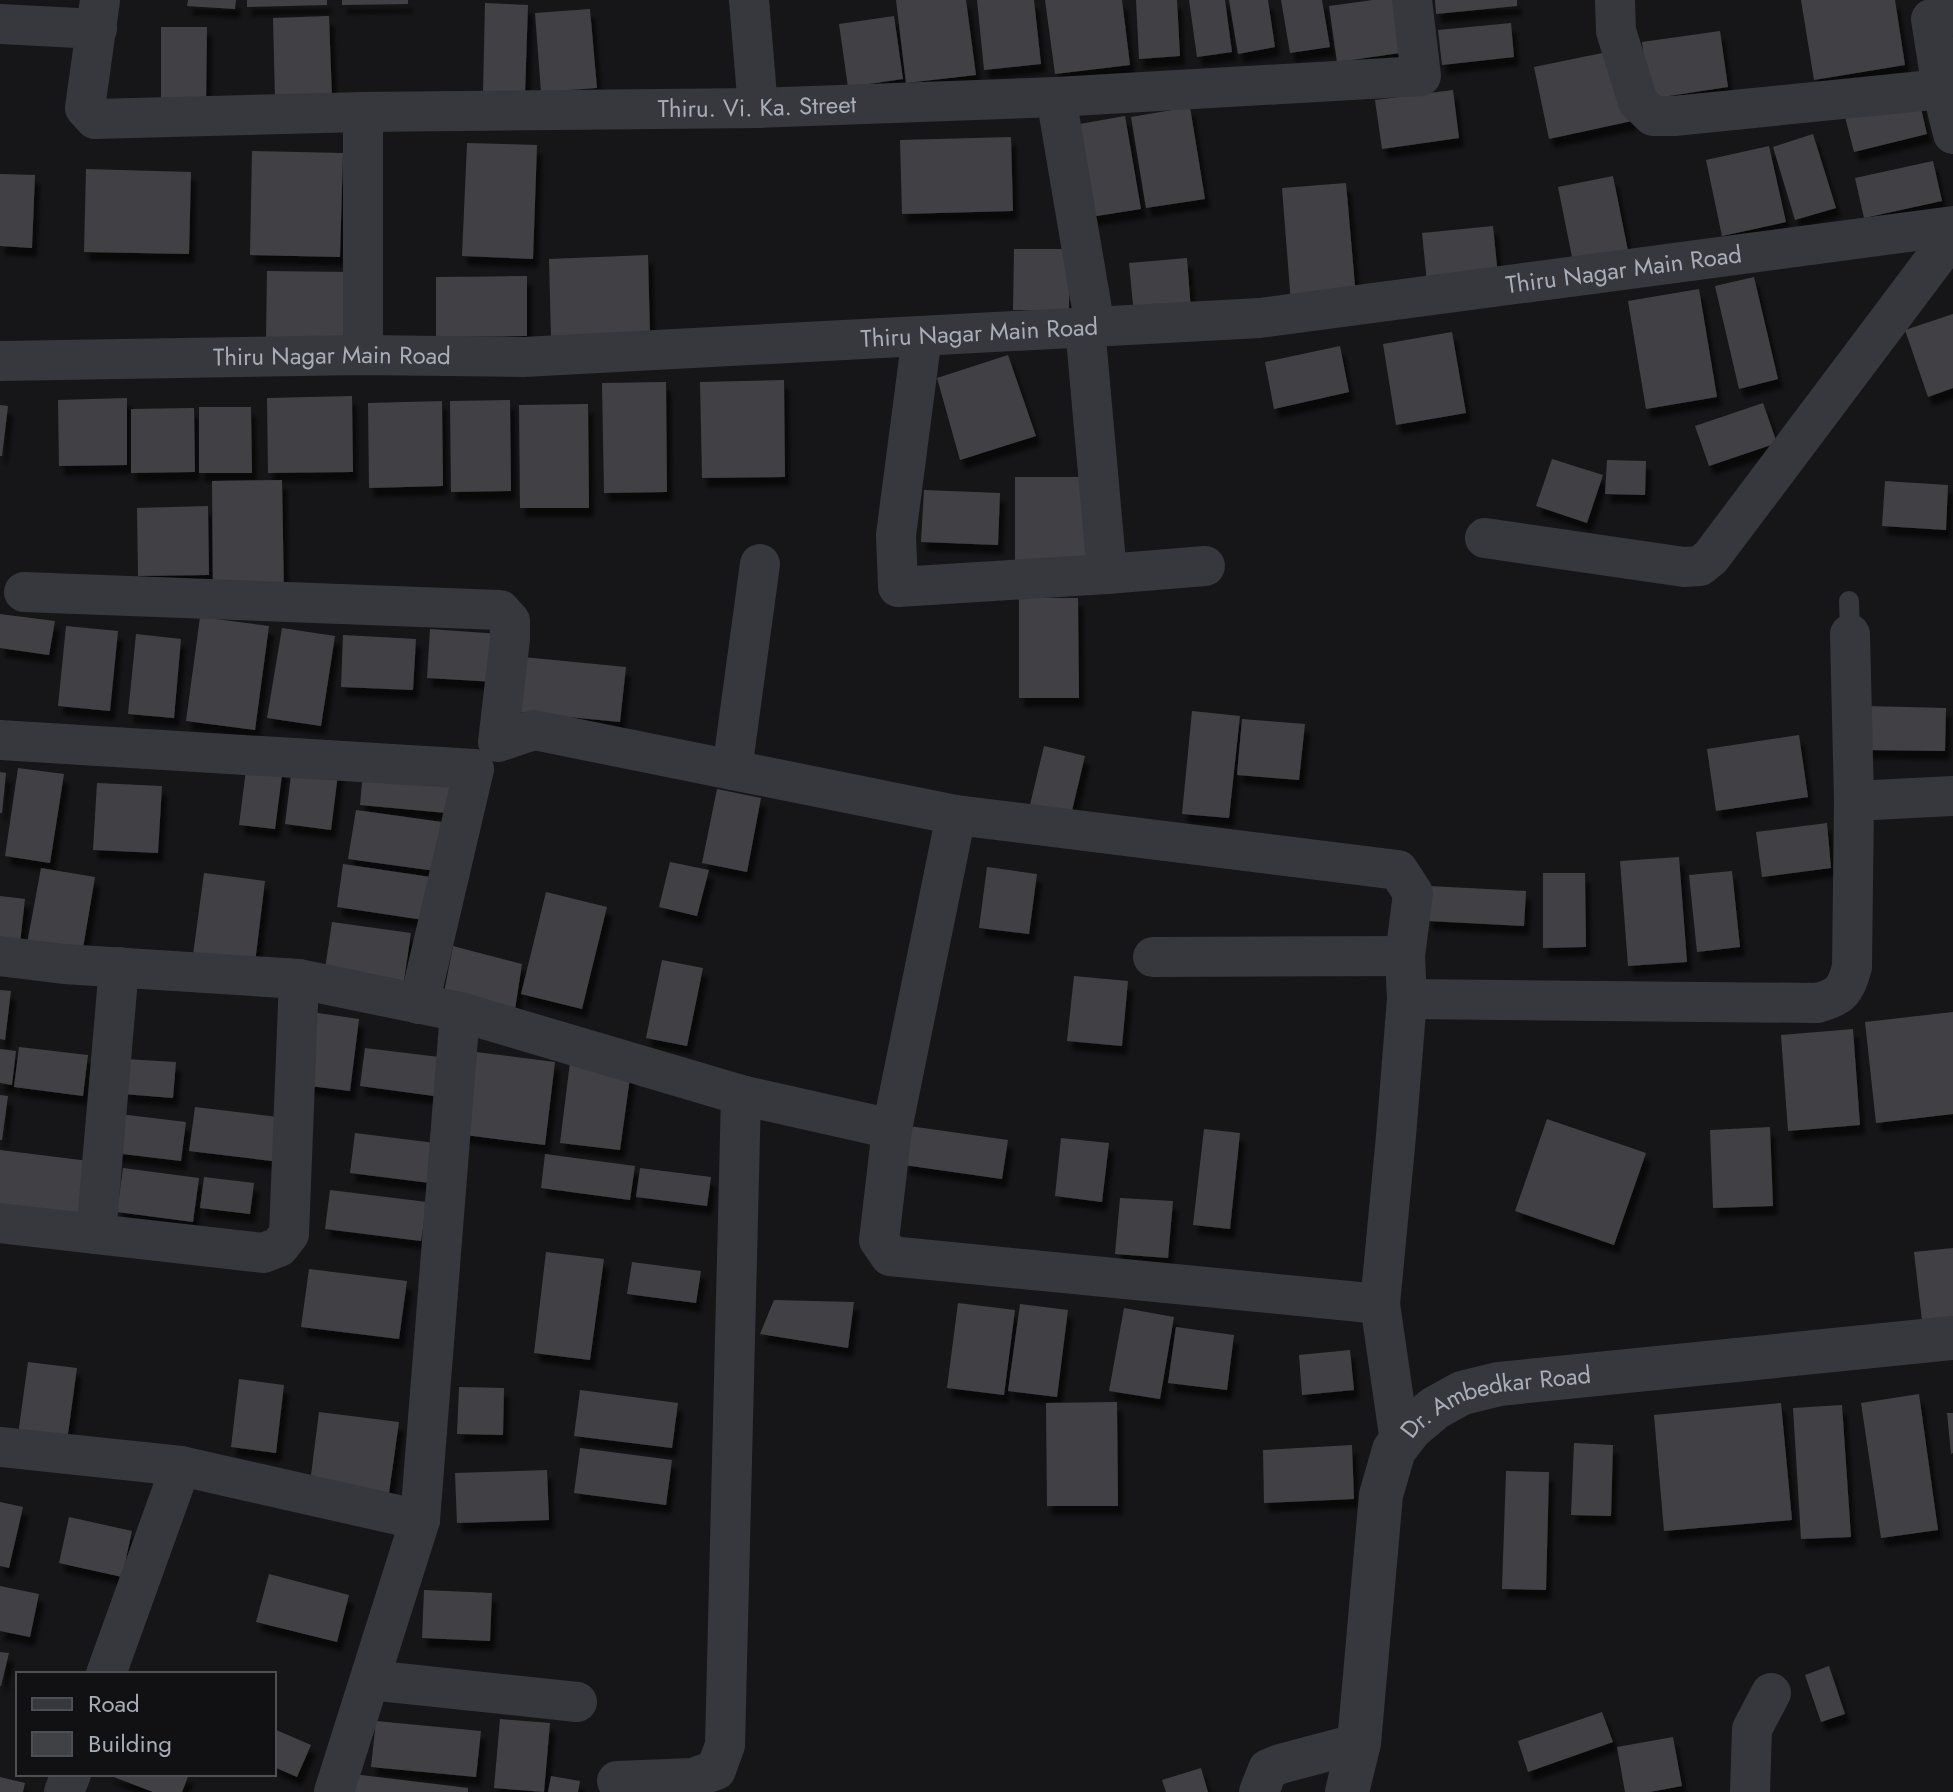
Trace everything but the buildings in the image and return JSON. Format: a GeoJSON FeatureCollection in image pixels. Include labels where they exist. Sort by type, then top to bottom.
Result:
{"type":"FeatureCollection","features":[{"type":"Feature","properties":{"kind":"street"},"geometry":{"type":"LineString","coordinates":[[749,0],[758,108]]}},
{"type":"Feature","properties":{"kind":"street","name":"Thiru. Vi. Ka. Street"},"geometry":{"type":"LineString","coordinates":[[98,14],[85,108],[95,119],[363,112],[758,108],[1056,97],[1421,76],[1412,0]]}},
{"type":"Feature","properties":{"kind":"street"},"geometry":{"type":"LineString","coordinates":[[1615,0],[1616,31],[1638,102],[1653,116],[1942,89]]}},
{"type":"Feature","properties":{"kind":"street"},"geometry":{"type":"LineString","coordinates":[[1937,12],[1942,89],[1953,134]]}},
{"type":"Feature","properties":{"kind":"street"},"geometry":{"type":"LineString","coordinates":[[0,24],[98,14]]}},
{"type":"Feature","properties":{"kind":"street"},"geometry":{"type":"LineString","coordinates":[[1056,97],[1090,327],[1107,574]]}},
{"type":"Feature","properties":{"kind":"street"},"geometry":{"type":"LineString","coordinates":[[363,112],[363,355]]}},
{"type":"Feature","properties":{"kind":"street","name":"Thiru Nagar Main Road"},"geometry":{"type":"LineString","coordinates":[[0,361],[363,355],[523,357],[1260,318],[1953,226]]}},
{"type":"Feature","properties":{"kind":"street"},"geometry":{"type":"LineString","coordinates":[[1485,538],[1684,567],[1700,566],[1711,557],[1953,235]]}},
{"type":"Feature","properties":{"kind":"street"},"geometry":{"type":"LineString","coordinates":[[922,336],[896,535],[898,587],[1205,566]]}},
{"type":"Feature","properties":{"kind":"street"},"geometry":{"type":"LineString","coordinates":[[732,770],[760,564]]}},
{"type":"Feature","properties":{"kind":"street"},"geometry":{"type":"LineString","coordinates":[[24,592],[500,610],[510,621],[510,630],[498,742],[534,730],[956,815],[1398,870],[1413,893],[1405,956],[1407,999],[1380,1304],[1400,1442]]}},
{"type":"Feature","properties":{"kind":"street"},"geometry":{"type":"LineString","coordinates":[[1407,999],[1817,1003],[1833,999],[1847,986],[1852,967],[1854,801],[1850,617]]}},
{"type":"Feature","properties":{"kind":"street"},"geometry":{"type":"LineString","coordinates":[[0,740],[474,769],[419,1004]]}},
{"type":"Feature","properties":{"kind":"street"},"geometry":{"type":"LineString","coordinates":[[1854,801],[1953,796]]}},
{"type":"Feature","properties":{"kind":"street"},"geometry":{"type":"LineString","coordinates":[[956,815],[892,1129],[879,1240],[890,1256],[1380,1304]]}},
{"type":"Feature","properties":{"kind":"street"},"geometry":{"type":"LineString","coordinates":[[0,956],[64,964],[299,979],[460,1012],[741,1095],[892,1129]]}},
{"type":"Feature","properties":{"kind":"street"},"geometry":{"type":"LineString","coordinates":[[1153,957],[1405,956]]}},
{"type":"Feature","properties":{"kind":"street"},"geometry":{"type":"LineString","coordinates":[[96,1234],[119,967]]}},
{"type":"Feature","properties":{"kind":"street"},"geometry":{"type":"LineString","coordinates":[[0,1223],[263,1253],[279,1247],[289,1234],[299,979]]}},
{"type":"Feature","properties":{"kind":"street"},"geometry":{"type":"LineString","coordinates":[[334,1792],[420,1520],[460,1012]]}},
{"type":"Feature","properties":{"kind":"street"},"geometry":{"type":"LineString","coordinates":[[617,1781],[693,1778],[716,1770],[725,1745],[741,1095]]}},
{"type":"Feature","properties":{"kind":"street","name":"Dr. Ambedkar Road"},"geometry":{"type":"LineString","coordinates":[[1347,1792],[1359,1743],[1381,1495],[1394,1450],[1411,1428],[1435,1408],[1462,1393],[1499,1384],[1953,1338]]}},
{"type":"Feature","properties":{"kind":"street"},"geometry":{"type":"LineString","coordinates":[[0,1447],[181,1466],[420,1520]]}},
{"type":"Feature","properties":{"kind":"street"},"geometry":{"type":"LineString","coordinates":[[107,1672],[181,1466]]}},
{"type":"Feature","properties":{"kind":"street"},"geometry":{"type":"LineString","coordinates":[[370,1680],[577,1702]]}},
{"type":"Feature","properties":{"kind":"street"},"geometry":{"type":"LineString","coordinates":[[1750,1792],[1752,1729],[1771,1693]]}},
{"type":"Feature","properties":{"kind":"street"},"geometry":{"type":"LineString","coordinates":[[1259,1792],[1268,1769],[1359,1743]]}}]}
